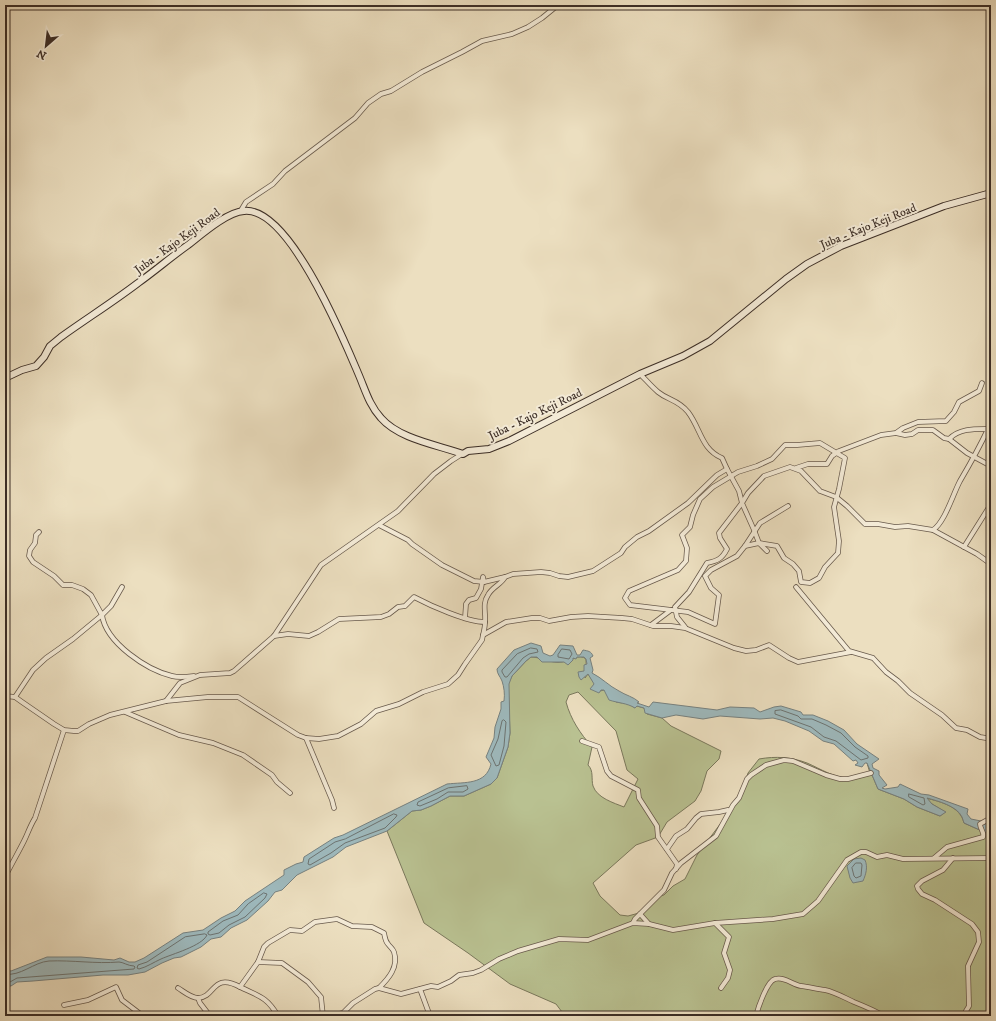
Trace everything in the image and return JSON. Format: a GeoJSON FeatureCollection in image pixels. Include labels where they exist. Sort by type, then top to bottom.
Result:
{"type":"FeatureCollection","features":[{"type":"Feature","properties":{"kind":"main road","name":"Juba - Kajo Keji Road"},"geometry":{"type":"LineString","coordinates":[[463,454],[468,451],[489,449],[509,441],[640,374],[683,356],[710,341],[786,279],[807,264],[841,246],[944,206],[991,193]]}},
{"type":"Feature","properties":{"kind":"main road"},"geometry":{"type":"LineString","coordinates":[[240,212],[245,210],[255,212],[265,217],[279,228],[292,244],[330,308],[338,331],[359,374],[371,405],[381,419],[393,429],[410,437],[463,454]]}},
{"type":"Feature","properties":{"kind":"main road","name":"Juba - Kajo Keji Road"},"geometry":{"type":"LineString","coordinates":[[5,378],[22,370],[36,366],[44,357],[50,346],[61,337],[136,284],[212,226],[229,216],[240,212]]}},
{"type":"Feature","properties":{"kind":"street"},"geometry":{"type":"LineString","coordinates":[[240,212],[246,202],[273,184],[285,171],[355,118],[368,103],[381,94],[391,91],[422,72],[482,41],[512,34],[528,27],[558,5]]}},
{"type":"Feature","properties":{"kind":"street"},"geometry":{"type":"LineString","coordinates":[[640,374],[658,392],[680,403],[696,424],[708,449],[715,455],[722,458],[739,490],[742,503],[759,543],[767,552]]}},
{"type":"Feature","properties":{"kind":"street"},"geometry":{"type":"LineString","coordinates":[[896,433],[903,428],[918,422],[946,421],[954,412],[959,402],[979,391],[982,383]]}},
{"type":"Feature","properties":{"kind":"street"},"geometry":{"type":"LineString","coordinates":[[933,530],[938,527],[990,429],[968,429],[949,439]]}},
{"type":"Feature","properties":{"kind":"street"},"geometry":{"type":"LineString","coordinates":[[796,468],[808,464],[827,464],[832,456],[839,450],[881,436],[896,433],[905,435],[912,434],[918,430],[932,430],[944,438],[949,439],[959,448],[991,466]]}},
{"type":"Feature","properties":{"kind":"street"},"geometry":{"type":"LineString","coordinates":[[745,546],[759,543],[777,546],[784,558],[793,564],[799,571],[801,582],[810,583],[819,578],[825,567],[838,553],[839,541],[834,507],[840,489],[845,458],[820,443],[797,446],[785,445],[772,458],[757,466],[738,472],[713,486],[700,500],[693,515],[690,527],[682,535],[687,548],[686,561],[678,570],[629,591],[625,598],[630,605],[688,612],[715,624],[719,595],[711,588],[705,576],[711,570],[737,556],[760,523],[788,506]]}},
{"type":"Feature","properties":{"kind":"street"},"geometry":{"type":"LineString","coordinates":[[39,532],[36,535],[35,543],[30,550],[29,556],[33,562],[54,576],[63,585],[72,585],[83,589],[91,595],[113,638],[124,650],[157,670],[173,677],[230,673],[234,672],[274,636],[321,565],[398,511],[434,474],[463,454]]}},
{"type":"Feature","properties":{"kind":"street"},"geometry":{"type":"LineString","coordinates":[[651,625],[674,607],[689,592],[707,563],[717,561],[723,557],[727,549],[720,538],[719,533],[748,493],[764,476],[790,467],[801,471],[820,491],[836,497],[848,506],[865,524],[878,524],[895,528],[908,526],[933,530],[977,554],[991,564]]}},
{"type":"Feature","properties":{"kind":"street"},"geometry":{"type":"LineString","coordinates":[[379,525],[408,540],[442,565],[474,581],[484,582],[513,574],[541,572],[568,577],[593,570],[605,564],[611,558],[620,553],[624,547],[637,537],[649,531],[688,503],[717,474],[727,469]]}},
{"type":"Feature","properties":{"kind":"street"},"geometry":{"type":"LineString","coordinates":[[964,547],[991,504]]}},
{"type":"Feature","properties":{"kind":"street"},"geometry":{"type":"LineString","coordinates":[[465,618],[466,604],[469,600],[476,598],[481,589],[483,577],[484,582]]}},
{"type":"Feature","properties":{"kind":"street"},"geometry":{"type":"LineString","coordinates":[[5,696],[16,696],[43,717],[64,730],[78,731],[89,724],[110,715],[166,701],[193,700],[208,697],[238,697],[298,735],[306,738],[319,739],[338,736],[361,724],[376,711],[405,702],[424,692],[448,684],[458,676],[482,640],[485,622],[484,603],[495,586],[503,581],[505,577]]}},
{"type":"Feature","properties":{"kind":"street"},"geometry":{"type":"LineString","coordinates":[[16,696],[33,670],[46,658],[73,639],[102,615],[111,606],[122,587]]}},
{"type":"Feature","properties":{"kind":"street"},"geometry":{"type":"LineString","coordinates":[[796,587],[847,649],[851,652],[873,658],[886,672],[910,693],[942,715],[956,728],[967,730],[980,737],[986,738],[991,736]]}},
{"type":"Feature","properties":{"kind":"street"},"geometry":{"type":"LineString","coordinates":[[274,636],[288,634],[309,636],[339,619],[381,617],[389,614],[398,606],[405,606],[414,597],[436,608],[465,618],[485,622]]}},
{"type":"Feature","properties":{"kind":"street"},"geometry":{"type":"LineString","coordinates":[[674,607],[677,618],[686,628]]}},
{"type":"Feature","properties":{"kind":"street"},"geometry":{"type":"LineString","coordinates":[[483,635],[506,622],[532,618],[540,618],[549,621],[577,617],[622,618],[653,626],[686,628],[734,648],[746,651],[769,645],[798,662],[851,652]]}},
{"type":"Feature","properties":{"kind":"street"},"geometry":{"type":"LineString","coordinates":[[166,701],[180,684],[200,675]]}},
{"type":"Feature","properties":{"kind":"street"},"geometry":{"type":"LineString","coordinates":[[125,712],[180,735],[213,743],[243,755],[272,775],[277,782],[290,793]]}},
{"type":"Feature","properties":{"kind":"street"},"geometry":{"type":"LineString","coordinates":[[5,877],[35,818],[64,730]]}},
{"type":"Feature","properties":{"kind":"street"},"geometry":{"type":"LineString","coordinates":[[306,738],[334,808]]}},
{"type":"Feature","properties":{"kind":"street"},"geometry":{"type":"LineString","coordinates":[[582,742],[599,747],[607,771],[611,776],[638,790],[639,798],[657,826],[658,837],[677,864],[676,869]]}},
{"type":"Feature","properties":{"kind":"street"},"geometry":{"type":"LineString","coordinates":[[633,923],[635,919],[664,890],[672,873],[716,836],[733,805],[739,798],[747,779],[751,774],[766,765],[788,760],[826,775],[844,779],[872,773]]}},
{"type":"Feature","properties":{"kind":"street"},"geometry":{"type":"LineString","coordinates":[[667,849],[676,836],[687,829],[701,814],[728,810]]}},
{"type":"Feature","properties":{"kind":"street"},"geometry":{"type":"LineString","coordinates":[[934,858],[948,846],[984,836],[980,824],[991,818]]}},
{"type":"Feature","properties":{"kind":"street"},"geometry":{"type":"LineString","coordinates":[[379,988],[402,994],[431,986],[438,987],[451,982],[459,975],[481,970],[499,959],[518,951],[559,939],[588,940],[633,923],[649,924],[673,930],[715,923],[773,919],[803,914],[818,901],[847,860],[860,852],[866,852],[877,858],[887,855],[903,858],[991,858]]}},
{"type":"Feature","properties":{"kind":"street"},"geometry":{"type":"LineString","coordinates":[[953,858],[943,870],[922,881],[917,886],[922,894],[935,900],[972,924],[978,932],[979,942],[968,966],[969,1006],[964,1015]]}},
{"type":"Feature","properties":{"kind":"street"},"geometry":{"type":"LineString","coordinates":[[640,914],[649,924]]}},
{"type":"Feature","properties":{"kind":"street"},"geometry":{"type":"LineString","coordinates":[[240,987],[258,962],[264,947],[290,930],[302,931],[315,922],[337,919],[352,926],[372,927],[384,933],[387,943],[394,951],[395,959],[389,978],[379,988],[357,1000],[343,1013],[330,1016]]}},
{"type":"Feature","properties":{"kind":"street"},"geometry":{"type":"LineString","coordinates":[[715,923],[729,937],[724,953],[730,970],[728,978],[721,988]]}},
{"type":"Feature","properties":{"kind":"street"},"geometry":{"type":"LineString","coordinates":[[258,962],[282,963],[308,982],[321,997],[323,1016]]}},
{"type":"Feature","properties":{"kind":"street"},"geometry":{"type":"LineString","coordinates":[[756,1016],[768,986],[772,981],[780,978],[802,986],[831,992],[884,1016]]}},
{"type":"Feature","properties":{"kind":"street"},"geometry":{"type":"LineString","coordinates":[[178,988],[193,997],[198,998],[205,996],[218,983],[232,982],[270,1003],[278,1016]]}},
{"type":"Feature","properties":{"kind":"street"},"geometry":{"type":"LineString","coordinates":[[64,1005],[88,1000],[116,987],[122,1000],[143,1016]]}},
{"type":"Feature","properties":{"kind":"street"},"geometry":{"type":"LineString","coordinates":[[420,990],[430,1016]]}},
{"type":"Feature","properties":{"kind":"street"},"geometry":{"type":"LineString","coordinates":[[198,998],[210,1016]]}},
{"type":"Feature","properties":{"kind":"street"},"geometry":{"type":"LineString","coordinates":[[5,1012],[11,1016]]}},
{"type":"Feature","properties":{"kind":"street"},"geometry":{"type":"LineString","coordinates":[[343,1013],[349,1016]]}},
{"type":"Feature","properties":{"kind":"street"},"geometry":{"type":"LineString","coordinates":[[309,1016],[316,1016]]}},
{"type":"Feature","properties":{"kind":"green space"},"geometry":{"type":"Polygon","coordinates":[[[531,657],[558,662],[583,657],[586,659],[585,678],[588,674],[595,684],[593,686],[600,691],[604,690],[616,702],[629,704],[635,708],[637,706],[644,708],[647,714],[662,718],[671,726],[721,751],[719,759],[707,771],[701,791],[695,801],[667,822],[658,837],[636,845],[593,883],[600,896],[620,915],[628,916],[639,913],[660,896],[664,895],[673,886],[685,879],[697,855],[721,823],[744,786],[748,773],[759,759],[777,757],[795,759],[843,778],[870,773],[867,763],[878,789],[904,799],[917,807],[940,816],[945,812],[932,804],[926,798],[944,803],[958,812],[964,823],[991,835],[991,1016],[565,1016],[556,1004],[510,984],[424,923],[387,831],[412,811],[421,810],[450,796],[464,796],[491,784],[497,778],[508,747],[510,733],[508,684],[512,676],[531,657]],[[578,692],[569,695],[566,702],[570,715],[592,747],[588,765],[592,772],[593,786],[602,797],[624,807],[638,779],[627,770],[616,731],[578,692]]]}},
{"type":"Feature","properties":{"kind":"water"},"geometry":{"type":"Polygon","coordinates":[[[531,643],[541,646],[543,653],[550,656],[553,655],[560,645],[573,646],[577,655],[580,655],[583,650],[591,653],[593,656],[590,658],[593,670],[592,673],[615,689],[637,700],[639,702],[637,703],[649,707],[653,702],[717,710],[730,707],[754,708],[760,712],[781,706],[801,712],[803,715],[813,715],[828,721],[844,730],[857,744],[879,759],[872,764],[873,768],[879,771],[879,775],[887,785],[882,788],[898,787],[900,784],[921,794],[929,795],[968,809],[967,814],[971,819],[991,823],[991,835],[964,823],[960,813],[947,804],[927,798],[932,804],[946,812],[940,816],[917,807],[904,799],[878,789],[867,763],[865,763],[862,767],[855,765],[858,763],[856,760],[853,761],[834,744],[823,741],[809,731],[785,721],[773,718],[760,719],[720,716],[703,719],[676,715],[662,718],[645,713],[644,708],[637,706],[635,708],[609,700],[604,690],[601,690],[599,693],[590,689],[594,684],[588,674],[581,680],[578,672],[584,671],[584,665],[587,664],[584,657],[577,657],[576,659],[573,658],[568,665],[564,662],[542,662],[537,657],[531,657],[512,676],[509,684],[510,733],[508,747],[497,778],[491,784],[464,796],[450,796],[421,810],[412,811],[387,831],[346,847],[333,857],[297,875],[282,890],[275,892],[268,901],[247,920],[231,928],[221,937],[211,939],[201,947],[181,957],[162,963],[145,972],[128,975],[103,975],[17,982],[11,986],[5,986],[5,970],[11,971],[47,957],[81,957],[114,960],[120,958],[129,962],[135,962],[144,958],[183,933],[203,930],[235,911],[245,901],[284,875],[284,870],[303,862],[304,857],[334,838],[447,784],[474,781],[485,776],[491,764],[486,757],[494,738],[495,727],[501,709],[501,702],[504,701],[502,681],[497,669],[514,650],[531,643]]]}},
{"type":"Feature","properties":{"kind":"water"},"geometry":{"type":"Polygon","coordinates":[[[861,858],[865,860],[866,863],[865,876],[863,881],[853,883],[847,866],[854,859],[861,858]]]}}]}
